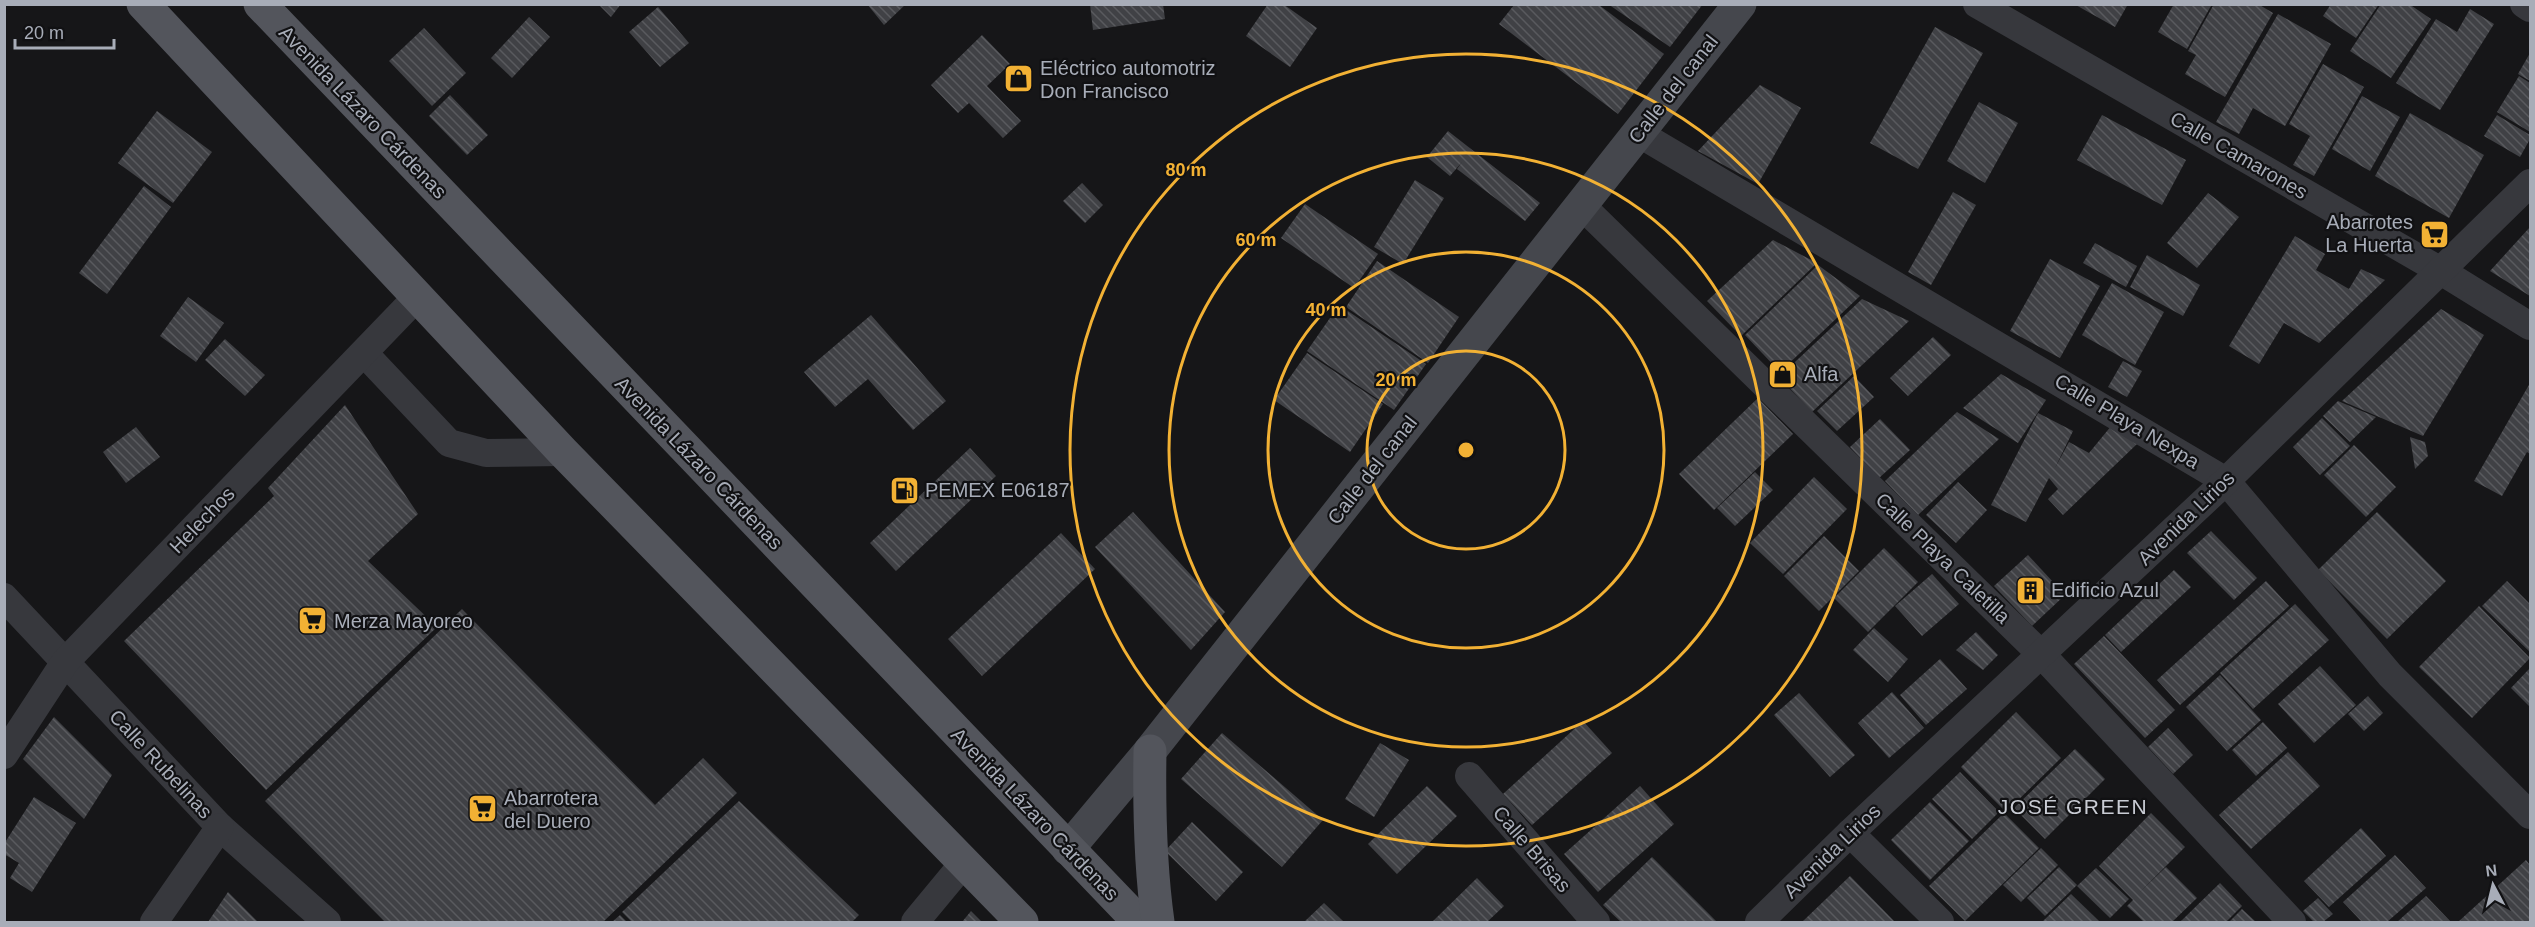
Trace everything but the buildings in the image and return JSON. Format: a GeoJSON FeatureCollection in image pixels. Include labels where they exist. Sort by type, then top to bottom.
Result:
{"type":"FeatureCollection","features":[{"type":"Feature","properties":{"kind":"main road"},"geometry":{"type":"LineString","coordinates":[[144,4],[254,120],[416,298],[563,452],[1022,922]]}},
{"type":"Feature","properties":{"kind":"main road","name":"Avenida Lázaro Cárdenas"},"geometry":{"type":"LineString","coordinates":[[260,4],[1139,922]]}},
{"type":"Feature","properties":{"kind":"main road"},"geometry":{"type":"LineString","coordinates":[[1150,751],[1148,824],[1152,881],[1158,922]]}},
{"type":"Feature","properties":{"kind":"street","name":"Calle del canal"},"geometry":{"type":"LineString","coordinates":[[1068,849],[1150,751],[1740,4]]}},
{"type":"Feature","properties":{"kind":"street","name":"Calle Camarones"},"geometry":{"type":"LineString","coordinates":[[1977,4],[2441,271],[2530,326]]}},
{"type":"Feature","properties":{"kind":"street"},"geometry":{"type":"LineString","coordinates":[[2524,4],[2530,9]]}},
{"type":"Feature","properties":{"kind":"street","name":"Calle Playa Nexpa"},"geometry":{"type":"LineString","coordinates":[[1638,133],[2226,481],[2390,675],[2530,815]]}},
{"type":"Feature","properties":{"kind":"street","name":"Avenida Lirios"},"geometry":{"type":"LineString","coordinates":[[1759,922],[1850,833],[2226,481],[2530,183]]}},
{"type":"Feature","properties":{"kind":"street","name":"Calle Playa Caletilla"},"geometry":{"type":"LineString","coordinates":[[1581,205],[2042,655],[2292,922]]}},
{"type":"Feature","properties":{"kind":"street","name":"Helechos"},"geometry":{"type":"LineString","coordinates":[[4,755],[65,662],[416,298]]}},
{"type":"Feature","properties":{"kind":"street"},"geometry":{"type":"LineString","coordinates":[[364,352],[449,442],[486,453],[563,452]]}},
{"type":"Feature","properties":{"kind":"street","name":"Calle Rubelinas"},"geometry":{"type":"LineString","coordinates":[[4,597],[220,826],[327,922]]}},
{"type":"Feature","properties":{"kind":"street","name":"Calle Brisas"},"geometry":{"type":"LineString","coordinates":[[1469,776],[1596,922]]}},
{"type":"Feature","properties":{"kind":"street"},"geometry":{"type":"LineString","coordinates":[[154,922],[220,826]]}},
{"type":"Feature","properties":{"kind":"street"},"geometry":{"type":"LineString","coordinates":[[1850,833],[1940,922]]}},
{"type":"Feature","properties":{"kind":"street"},"geometry":{"type":"LineString","coordinates":[[915,922],[963,864]]}},
{"type":"Feature","properties":{"kind":"place","name":"Eléctrico automotriz Don Francisco"},"geometry":{"type":"Point","coordinates":[1019,79]}},
{"type":"Feature","properties":{"kind":"place","name":"Abarrotes La Huerta"},"geometry":{"type":"Point","coordinates":[2434,234]}},
{"type":"Feature","properties":{"kind":"place","name":"Alfa"},"geometry":{"type":"Point","coordinates":[1783,374]}},
{"type":"Feature","properties":{"kind":"place","name":"PEMEX E06187"},"geometry":{"type":"Point","coordinates":[904,490]}},
{"type":"Feature","properties":{"kind":"place","name":"Edificio Azul"},"geometry":{"type":"Point","coordinates":[2030,590]}},
{"type":"Feature","properties":{"kind":"place","name":"Merza Mayoreo"},"geometry":{"type":"Point","coordinates":[313,621]}},
{"type":"Feature","properties":{"kind":"place","name":"Abarrotera del Duero"},"geometry":{"type":"Point","coordinates":[483,809]}},
{"type":"Feature","properties":{"kind":"district","name":"JOSÉ GREEN"},"geometry":{"type":"Point","coordinates":[2073,806]}}]}
